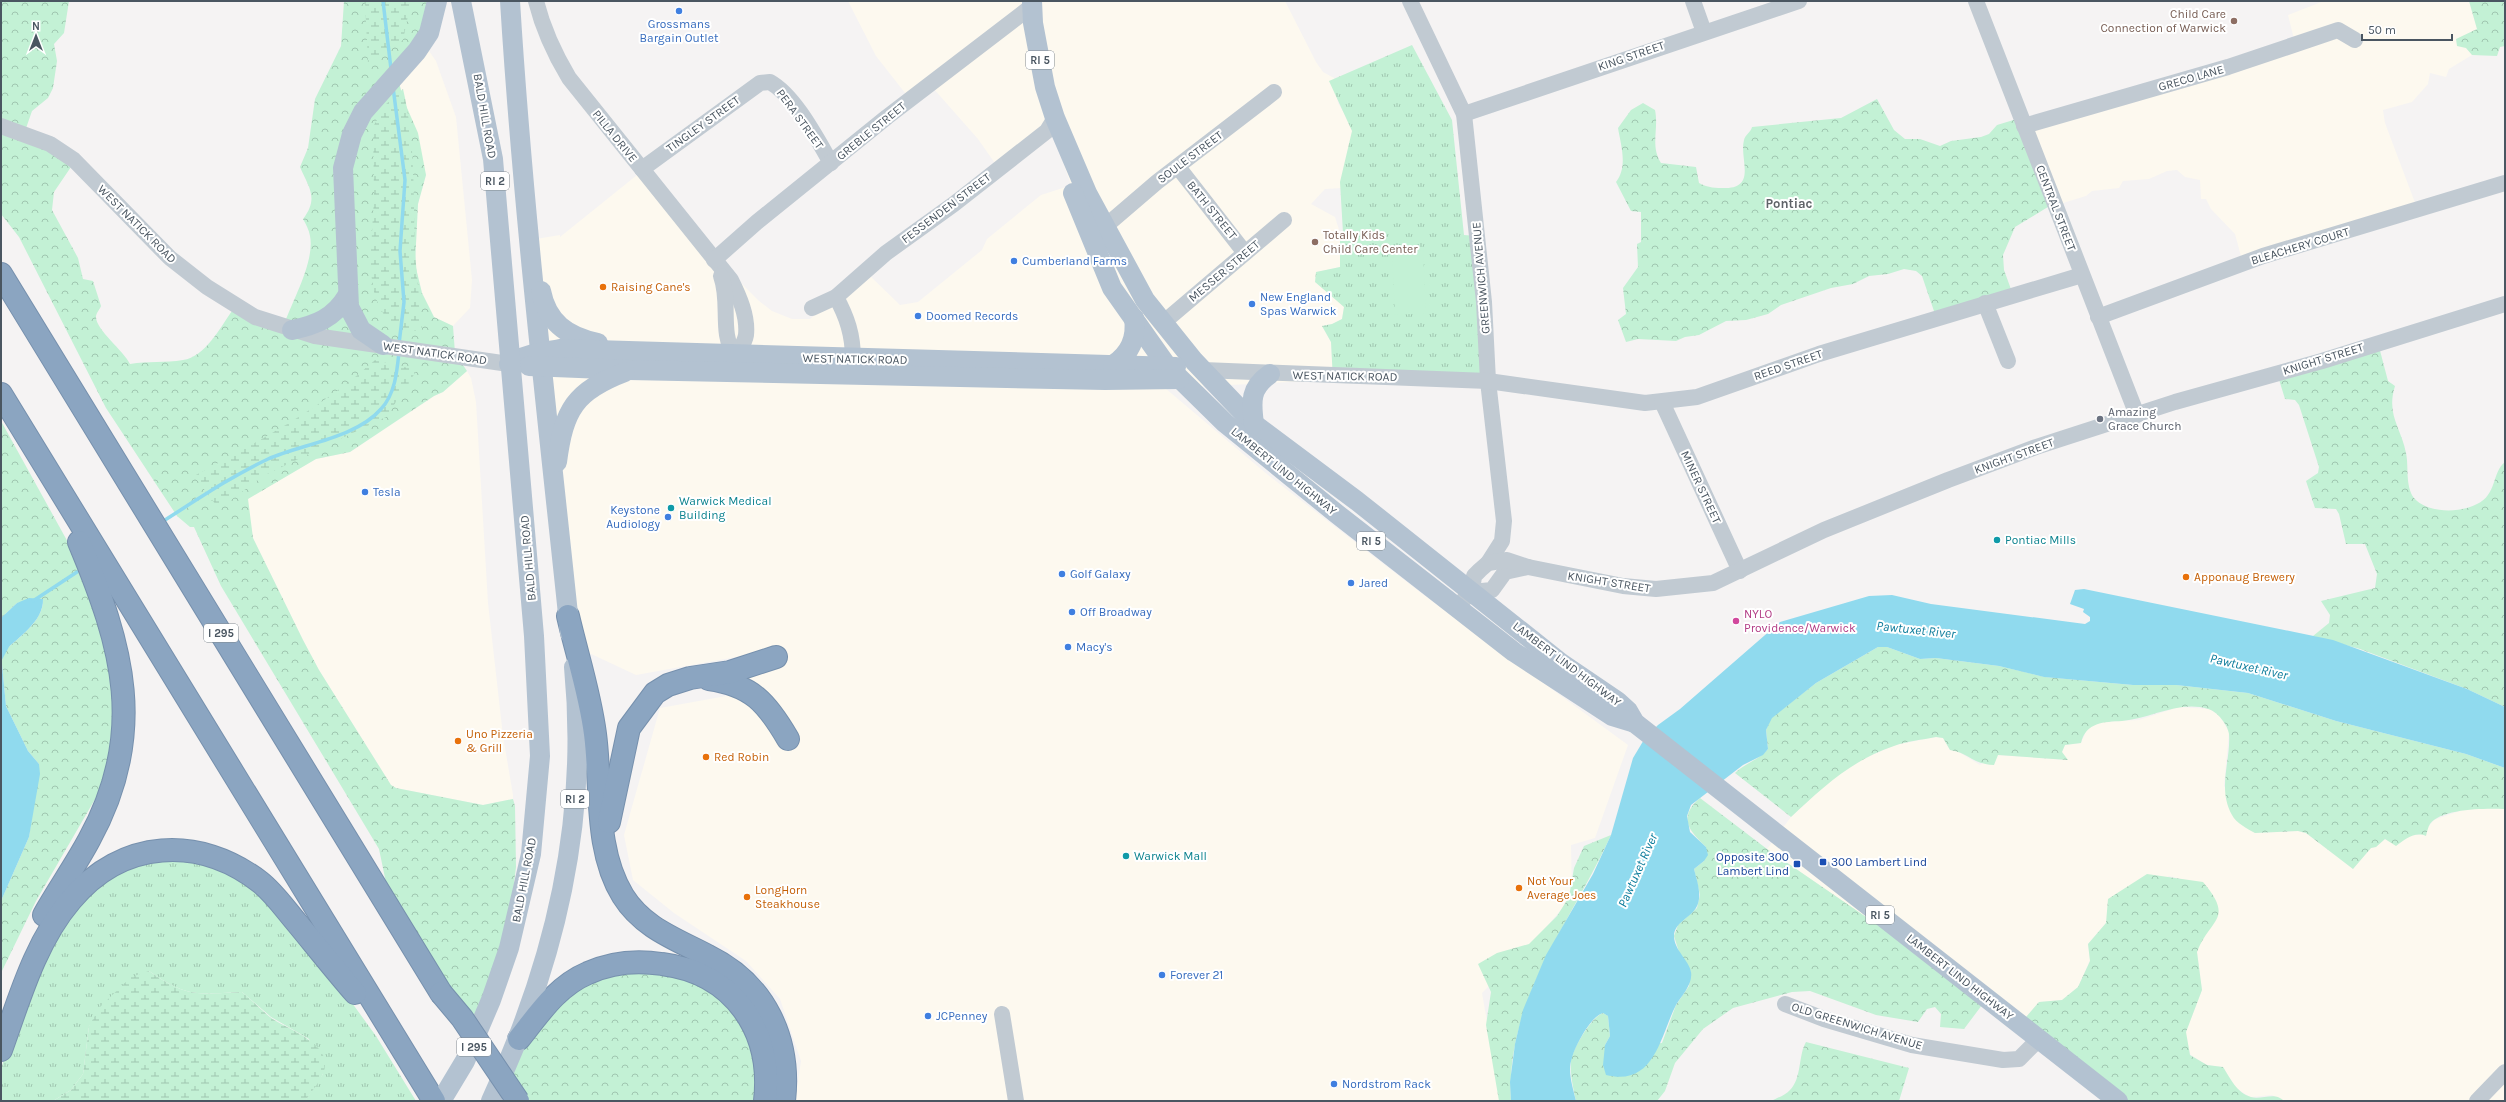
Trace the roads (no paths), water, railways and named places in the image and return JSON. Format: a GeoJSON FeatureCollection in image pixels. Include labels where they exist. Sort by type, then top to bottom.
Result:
{"type":"FeatureCollection","features":[{"type":"Feature","properties":{"kind":"highway","name":"I 295"},"geometry":{"type":"LineString","coordinates":[[1,274],[507,1101]]}},
{"type":"Feature","properties":{"kind":"highway"},"geometry":{"type":"LineString","coordinates":[[1,394],[434,1101]]}},
{"type":"Feature","properties":{"kind":"highway"},"geometry":{"type":"LineString","coordinates":[[1,1005],[19,960],[90,840],[108,800],[122,749],[125,721],[121,666],[107,612],[50,474]]}},
{"type":"Feature","properties":{"kind":"highway"},"geometry":{"type":"LineString","coordinates":[[568,616],[595,733],[606,842],[616,883],[631,908],[640,918],[652,927],[722,963],[760,999],[783,1046],[786,1064],[784,1101]]}},
{"type":"Feature","properties":{"kind":"highway"},"geometry":{"type":"LineString","coordinates":[[606,842],[629,728],[655,693],[668,685],[690,678],[730,672],[776,657]]}},
{"type":"Feature","properties":{"kind":"highway"},"geometry":{"type":"LineString","coordinates":[[690,678],[730,683],[756,696],[766,705],[788,739]]}},
{"type":"Feature","properties":{"kind":"highway"},"geometry":{"type":"LineString","coordinates":[[1,1050],[26,979],[51,930],[70,900],[86,884],[125,859],[141,852],[184,850],[211,856],[237,867],[261,883],[409,1061]]}},
{"type":"Feature","properties":{"kind":"highway"},"geometry":{"type":"LineString","coordinates":[[519,1039],[554,995],[586,973],[606,966],[625,962],[669,964],[712,980],[730,993],[747,1012],[758,1037],[765,1061],[768,1082],[766,1101]]}},
{"type":"Feature","properties":{"kind":"highway"},"geometry":{"type":"LineString","coordinates":[[441,993],[476,1037],[518,1101]]}},
{"type":"Feature","properties":{"kind":"main road"},"geometry":{"type":"LineString","coordinates":[[387,345],[361,330],[349,307],[347,296],[343,204],[345,156],[352,134],[363,112],[378,92],[410,61],[429,33],[436,1]]}},
{"type":"Feature","properties":{"kind":"main road","name":"BALD HILL ROAD"},"geometry":{"type":"LineString","coordinates":[[442,1101],[465,1061],[491,1000],[509,948],[524,888],[536,819],[540,756],[539,695],[509,364],[493,159],[461,1]]}},
{"type":"Feature","properties":{"kind":"main road"},"geometry":{"type":"LineString","coordinates":[[497,1],[499,34],[517,116]]}},
{"type":"Feature","properties":{"kind":"main road","name":"RI 2"},"geometry":{"type":"LineString","coordinates":[[491,1101],[519,1039],[538,987],[558,911],[573,817],[578,757],[577,699],[526,221],[517,116],[510,1]]}},
{"type":"Feature","properties":{"kind":"main road","name":"LAMBERT LIND HIGHWAY"},"geometry":{"type":"LineString","coordinates":[[1032,3],[1046,87],[1055,118],[1104,227],[1145,300],[1203,370],[1254,424],[1472,592],[1561,663],[1617,701],[1628,711],[1635,723]]}},
{"type":"Feature","properties":{"kind":"main road","name":"LAMBERT LIND HIGHWAY"},"geometry":{"type":"LineString","coordinates":[[1055,118],[1058,152],[1074,196],[1112,288],[1174,372],[1225,423],[1287,474],[1544,673],[1612,716],[1635,723],[2039,1039]]}},
{"type":"Feature","properties":{"kind":"main road"},"geometry":{"type":"LineString","coordinates":[[526,221],[545,306],[550,318],[557,325],[573,336],[586,341],[661,353]]}},
{"type":"Feature","properties":{"kind":"main road"},"geometry":{"type":"LineString","coordinates":[[292,330],[310,326],[339,310],[347,296]]}},
{"type":"Feature","properties":{"kind":"main road"},"geometry":{"type":"LineString","coordinates":[[1113,364],[1125,357],[1132,343],[1136,332],[1134,318]]}},
{"type":"Feature","properties":{"kind":"main road","name":"WEST NATICK ROAD"},"geometry":{"type":"LineString","coordinates":[[540,360],[561,350],[661,353],[735,364],[1105,380],[1203,370]]}},
{"type":"Feature","properties":{"kind":"main road","name":"WEST NATICK ROAD"},"geometry":{"type":"LineString","coordinates":[[509,364],[540,360],[628,370],[853,359],[1113,364],[1174,372]]}},
{"type":"Feature","properties":{"kind":"main road"},"geometry":{"type":"LineString","coordinates":[[554,484],[559,447],[568,418],[579,397],[601,381],[628,370]]}},
{"type":"Feature","properties":{"kind":"main road"},"geometry":{"type":"LineString","coordinates":[[1254,424],[1252,404],[1254,392],[1260,381],[1270,374]]}},
{"type":"Feature","properties":{"kind":"main road","name":"RI 5"},"geometry":{"type":"LineString","coordinates":[[2039,1039],[2118,1101]]}},
{"type":"Feature","properties":{"kind":"street","name":"PILLA DRIVE"},"geometry":{"type":"LineString","coordinates":[[536,1],[542,26],[554,53],[569,78],[714,260],[725,288],[727,299],[727,341],[735,364]]}},
{"type":"Feature","properties":{"kind":"street","name":"GREENWICH AVENUE"},"geometry":{"type":"LineString","coordinates":[[1410,1],[1464,114],[1484,302],[1488,381],[1504,520],[1502,541],[1488,563]]}},
{"type":"Feature","properties":{"kind":"street"},"geometry":{"type":"LineString","coordinates":[[1693,1],[1704,32]]}},
{"type":"Feature","properties":{"kind":"street","name":"KING STREET"},"geometry":{"type":"LineString","coordinates":[[1464,114],[1799,1]]}},
{"type":"Feature","properties":{"kind":"street","name":"CENTRAL STREET"},"geometry":{"type":"LineString","coordinates":[[1976,1],[2137,415]]}},
{"type":"Feature","properties":{"kind":"street","name":"GREBLE STREET"},"geometry":{"type":"LineString","coordinates":[[714,260],[757,222],[887,116],[1032,3]]}},
{"type":"Feature","properties":{"kind":"street","name":"GRECO LANE"},"geometry":{"type":"LineString","coordinates":[[2024,126],[2228,67],[2338,30],[2355,40]]}},
{"type":"Feature","properties":{"kind":"street","name":"TINGLEY STREET"},"geometry":{"type":"LineString","coordinates":[[642,169],[732,102],[760,83],[765,82]]}},
{"type":"Feature","properties":{"kind":"street","name":"PERA STREET"},"geometry":{"type":"LineString","coordinates":[[765,82],[774,85],[798,111],[831,163]]}},
{"type":"Feature","properties":{"kind":"street","name":"SOULE STREET"},"geometry":{"type":"LineString","coordinates":[[1108,224],[1274,92]]}},
{"type":"Feature","properties":{"kind":"street","name":"FESSENDEN STREET"},"geometry":{"type":"LineString","coordinates":[[812,308],[836,297],[886,253],[954,204],[1047,131],[1055,118]]}},
{"type":"Feature","properties":{"kind":"street","name":"WEST NATICK ROAD"},"geometry":{"type":"LineString","coordinates":[[1,126],[50,144],[74,160],[144,234],[185,271],[244,311],[292,330],[324,337],[509,364]]}},
{"type":"Feature","properties":{"kind":"street","name":"BATH STREET"},"geometry":{"type":"LineString","coordinates":[[1178,167],[1245,253]]}},
{"type":"Feature","properties":{"kind":"street","name":"BLEACHERY COURT"},"geometry":{"type":"LineString","coordinates":[[2098,317],[2263,256],[2505,183]]}},
{"type":"Feature","properties":{"kind":"street","name":"MESSER STREET"},"geometry":{"type":"LineString","coordinates":[[1164,322],[1284,220]]}},
{"type":"Feature","properties":{"kind":"street","name":"REED STREET"},"geometry":{"type":"LineString","coordinates":[[1488,381],[1645,403],[1662,402],[1697,396],[1819,354],[2082,275]]}},
{"type":"Feature","properties":{"kind":"street"},"geometry":{"type":"LineString","coordinates":[[836,297],[846,314],[852,334],[853,359]]}},
{"type":"Feature","properties":{"kind":"street"},"geometry":{"type":"LineString","coordinates":[[1985,303],[2008,361]]}},
{"type":"Feature","properties":{"kind":"street","name":"KNIGHT STREET"},"geometry":{"type":"LineString","coordinates":[[1488,563],[1507,560],[1528,567],[1612,585],[1656,589],[1713,583],[1824,530],[1948,480],[2036,447],[2505,304]]}},
{"type":"Feature","properties":{"kind":"street","name":"WEST NATICK ROAD"},"geometry":{"type":"LineString","coordinates":[[1203,370],[1270,374],[1488,381]]}},
{"type":"Feature","properties":{"kind":"street","name":"MINER STREET"},"geometry":{"type":"LineString","coordinates":[[1662,402],[1740,571]]}},
{"type":"Feature","properties":{"kind":"street"},"geometry":{"type":"LineString","coordinates":[[1457,606],[1472,592],[1474,576],[1488,563]]}},
{"type":"Feature","properties":{"kind":"street","name":"KNIGHT STREET"},"geometry":{"type":"LineString","coordinates":[[1472,592],[1492,590],[1505,572],[1528,567]]}},
{"type":"Feature","properties":{"kind":"street","name":"OLD GREENWICH AVENUE"},"geometry":{"type":"LineString","coordinates":[[1786,1004],[1824,1019],[1912,1045],[2003,1060],[2019,1059],[2039,1039]]}},
{"type":"Feature","properties":{"kind":"street"},"geometry":{"type":"LineString","coordinates":[[1002,1014],[1016,1101]]}},
{"type":"Feature","properties":{"kind":"street"},"geometry":{"type":"LineString","coordinates":[[2477,1101],[2505,1072]]}},
{"type":"Feature","properties":{"kind":"water","name":"Pawtuxet River"},"geometry":{"type":"Polygon","coordinates":[[[2084,589],[2333,640],[2467,689],[2505,707],[2505,768],[2466,754],[2336,721],[2248,693],[2176,685],[2133,685],[2044,677],[1999,666],[1936,658],[1920,659],[1887,647],[1878,647],[1816,683],[1772,718],[1766,730],[1768,749],[1763,755],[1743,765],[1691,805],[1687,816],[1690,832],[1706,847],[1708,855],[1704,861],[1694,869],[1699,889],[1698,904],[1693,912],[1679,924],[1674,936],[1676,946],[1688,963],[1691,976],[1686,989],[1670,1017],[1660,1044],[1645,1066],[1635,1073],[1622,1077],[1606,1075],[1603,1065],[1605,1045],[1610,1036],[1608,1016],[1603,1013],[1598,1015],[1589,1025],[1576,1046],[1572,1058],[1570,1074],[1576,1101],[1511,1101],[1510,1082],[1515,1044],[1523,1010],[1546,955],[1593,874],[1611,835],[1633,758],[1645,738],[1658,725],[1680,709],[1780,622],[1869,596],[1892,595],[1931,604],[2085,624],[2090,621],[2090,617],[2083,612],[2084,609],[2070,604],[2075,590],[2084,589]]]}},
{"type":"Feature","properties":{"kind":"water"},"geometry":{"type":"Polygon","coordinates":[[[29,598],[43,599],[39,615],[28,630],[1,654],[1,618],[17,603],[29,598]]]}},
{"type":"Feature","properties":{"kind":"water"},"geometry":{"type":"Polygon","coordinates":[[[1,654],[6,706],[28,751],[39,764],[40,774],[29,837],[1,901],[1,654]]]}},
{"type":"Feature","properties":{"kind":"waterway"},"geometry":{"type":"LineString","coordinates":[[383,1],[391,69]]}},
{"type":"Feature","properties":{"kind":"waterway"},"geometry":{"type":"LineString","coordinates":[[393,87],[405,180],[400,251],[404,302],[399,344]]}},
{"type":"Feature","properties":{"kind":"waterway"},"geometry":{"type":"LineString","coordinates":[[165,520],[228,480],[268,459],[343,434],[370,419],[381,409],[389,397],[396,375],[399,352]]}},
{"type":"Feature","properties":{"kind":"waterway"},"geometry":{"type":"LineString","coordinates":[[33,601],[77,572]]}},
{"type":"Feature","properties":{"kind":"waterway"},"geometry":{"type":"LineString","coordinates":[[1,658],[8,645]]}},
{"type":"Feature","properties":{"kind":"place","name":"Grossmans Bargain Outlet"},"geometry":{"type":"Point","coordinates":[679,11]}},
{"type":"Feature","properties":{"kind":"place","name":"Child Care Connection of Warwick"},"geometry":{"type":"Point","coordinates":[2234,21]}},
{"type":"Feature","properties":{"kind":"place","name":"Totally Kids Child Care Center"},"geometry":{"type":"Point","coordinates":[1315,242]}},
{"type":"Feature","properties":{"kind":"place","name":"Cumberland Farms"},"geometry":{"type":"Point","coordinates":[1014,261]}},
{"type":"Feature","properties":{"kind":"place","name":"Raising Cane's"},"geometry":{"type":"Point","coordinates":[603,287]}},
{"type":"Feature","properties":{"kind":"place","name":"New England Spas Warwick"},"geometry":{"type":"Point","coordinates":[1252,304]}},
{"type":"Feature","properties":{"kind":"place","name":"Doomed Records"},"geometry":{"type":"Point","coordinates":[918,316]}},
{"type":"Feature","properties":{"kind":"place","name":"Amazing Grace Church"},"geometry":{"type":"Point","coordinates":[2100,419]}},
{"type":"Feature","properties":{"kind":"place","name":"Tesla"},"geometry":{"type":"Point","coordinates":[365,492]}},
{"type":"Feature","properties":{"kind":"place","name":"Warwick Medical Building"},"geometry":{"type":"Point","coordinates":[671,508]}},
{"type":"Feature","properties":{"kind":"place","name":"Keystone Audiology"},"geometry":{"type":"Point","coordinates":[668,517]}},
{"type":"Feature","properties":{"kind":"place","name":"Pontiac Mills"},"geometry":{"type":"Point","coordinates":[1997,540]}},
{"type":"Feature","properties":{"kind":"place","name":"Golf Galaxy"},"geometry":{"type":"Point","coordinates":[1062,574]}},
{"type":"Feature","properties":{"kind":"place","name":"Apponaug Brewery"},"geometry":{"type":"Point","coordinates":[2186,577]}},
{"type":"Feature","properties":{"kind":"place","name":"Jared"},"geometry":{"type":"Point","coordinates":[1351,583]}},
{"type":"Feature","properties":{"kind":"place","name":"Off Broadway"},"geometry":{"type":"Point","coordinates":[1072,612]}},
{"type":"Feature","properties":{"kind":"place","name":"NYLO Providence/Warwick"},"geometry":{"type":"Point","coordinates":[1736,621]}},
{"type":"Feature","properties":{"kind":"place","name":"Macy's"},"geometry":{"type":"Point","coordinates":[1068,647]}},
{"type":"Feature","properties":{"kind":"place","name":"Uno Pizzeria & Grill"},"geometry":{"type":"Point","coordinates":[458,741]}},
{"type":"Feature","properties":{"kind":"place","name":"Red Robin"},"geometry":{"type":"Point","coordinates":[706,757]}},
{"type":"Feature","properties":{"kind":"place","name":"Warwick Mall"},"geometry":{"type":"Point","coordinates":[1126,856]}},
{"type":"Feature","properties":{"kind":"place","name":"300 Lambert Lind"},"geometry":{"type":"Point","coordinates":[1823,862]}},
{"type":"Feature","properties":{"kind":"place","name":"Opposite 300 Lambert Lind"},"geometry":{"type":"Point","coordinates":[1797,864]}},
{"type":"Feature","properties":{"kind":"place","name":"Not Your Average Joes"},"geometry":{"type":"Point","coordinates":[1519,888]}},
{"type":"Feature","properties":{"kind":"place","name":"LongHorn Steakhouse"},"geometry":{"type":"Point","coordinates":[747,897]}},
{"type":"Feature","properties":{"kind":"place","name":"Forever 21"},"geometry":{"type":"Point","coordinates":[1162,975]}},
{"type":"Feature","properties":{"kind":"place","name":"JCPenney"},"geometry":{"type":"Point","coordinates":[928,1016]}},
{"type":"Feature","properties":{"kind":"place","name":"Nordstrom Rack"},"geometry":{"type":"Point","coordinates":[1334,1084]}},
{"type":"Feature","properties":{"kind":"district","name":"Pontiac"},"geometry":{"type":"Point","coordinates":[1789,203]}}]}
